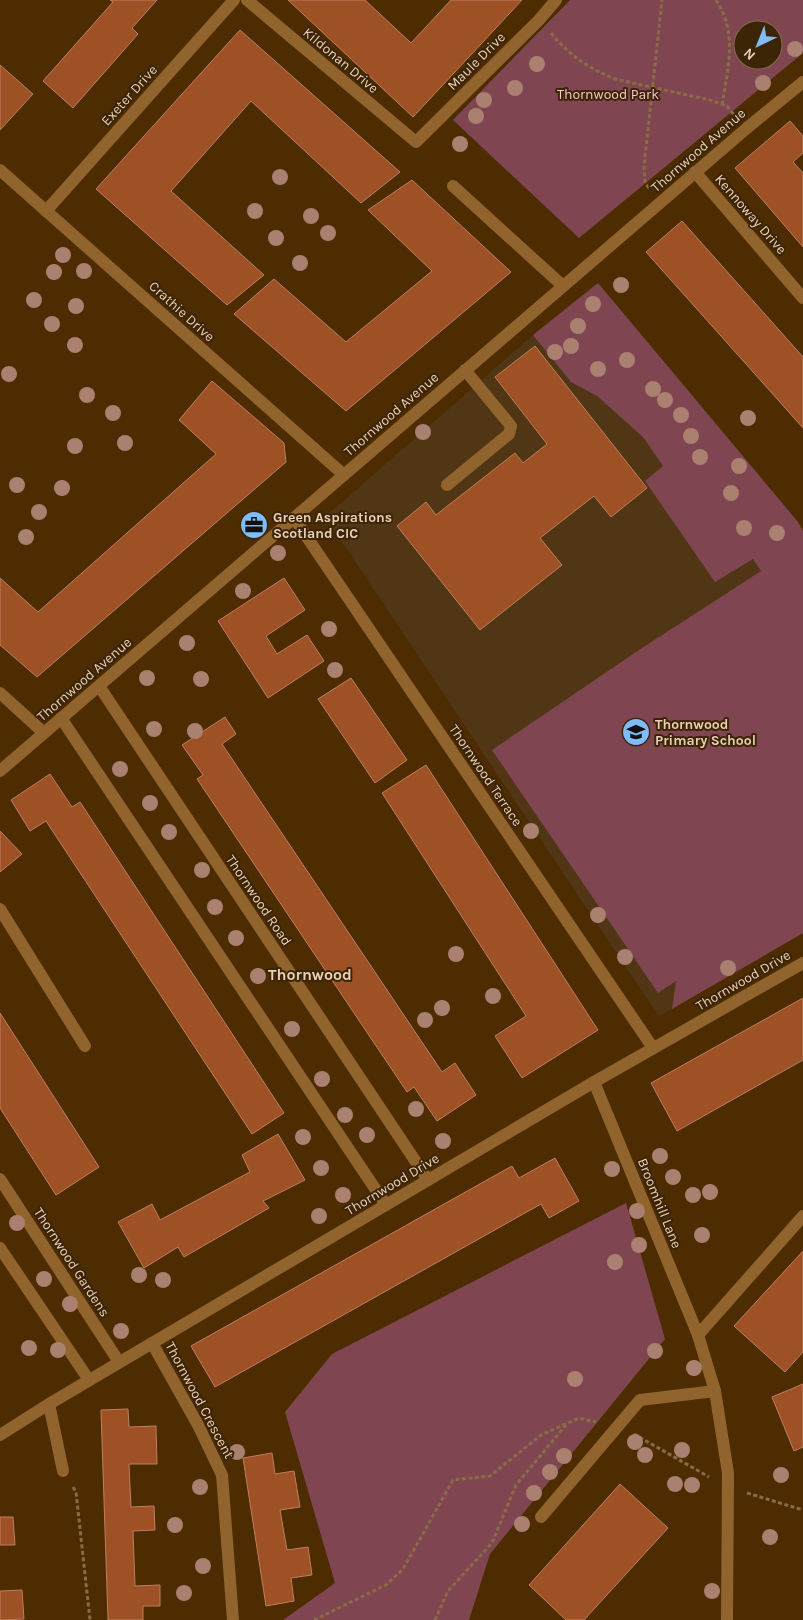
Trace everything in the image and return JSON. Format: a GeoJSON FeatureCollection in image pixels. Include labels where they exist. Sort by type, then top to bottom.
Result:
{"type":"FeatureCollection","features":[{"type":"Feature","properties":{"kind":"street","name":"Exeter Drive"},"geometry":{"type":"LineString","coordinates":[[46,211],[234,0]]}},
{"type":"Feature","properties":{"kind":"street","name":"Kildonan Drive"},"geometry":{"type":"LineString","coordinates":[[247,0],[416,142]]}},
{"type":"Feature","properties":{"kind":"street","name":"Maule Drive"},"geometry":{"type":"LineString","coordinates":[[416,142],[539,20],[556,0]]}},
{"type":"Feature","properties":{"kind":"street","name":"Thornwood Avenue"},"geometry":{"type":"LineString","coordinates":[[0,771],[746,128],[803,82]]}},
{"type":"Feature","properties":{"kind":"street","name":"Crathie Drive"},"geometry":{"type":"LineString","coordinates":[[0,170],[344,475]]}},
{"type":"Feature","properties":{"kind":"street","name":"Kennoway Drive"},"geometry":{"type":"LineString","coordinates":[[695,172],[803,298]]}},
{"type":"Feature","properties":{"kind":"street"},"geometry":{"type":"LineString","coordinates":[[453,186],[563,286]]}},
{"type":"Feature","properties":{"kind":"street"},"geometry":{"type":"LineString","coordinates":[[447,485],[509,434],[511,429],[511,426],[465,370]]}},
{"type":"Feature","properties":{"kind":"street","name":"Thornwood Terrace"},"geometry":{"type":"LineString","coordinates":[[294,518],[653,1048]]}},
{"type":"Feature","properties":{"kind":"street","name":"Thornwood Road"},"geometry":{"type":"LineString","coordinates":[[98,686],[428,1180]]}},
{"type":"Feature","properties":{"kind":"street"},"geometry":{"type":"LineString","coordinates":[[0,693],[44,732]]}},
{"type":"Feature","properties":{"kind":"street"},"geometry":{"type":"LineString","coordinates":[[61,718],[386,1205]]}},
{"type":"Feature","properties":{"kind":"street"},"geometry":{"type":"LineString","coordinates":[[0,909],[85,1046]]}},
{"type":"Feature","properties":{"kind":"street","name":"Thornwood Drive"},"geometry":{"type":"LineString","coordinates":[[0,1436],[119,1362],[594,1082],[803,963]]}},
{"type":"Feature","properties":{"kind":"street","name":"Broomhill Lane"},"geometry":{"type":"LineString","coordinates":[[594,1082],[698,1336],[715,1391],[728,1473],[727,1620]]}},
{"type":"Feature","properties":{"kind":"street","name":"Thornwood Gardens"},"geometry":{"type":"LineString","coordinates":[[0,1179],[119,1362]]}},
{"type":"Feature","properties":{"kind":"street"},"geometry":{"type":"LineString","coordinates":[[698,1336],[803,1216]]}},
{"type":"Feature","properties":{"kind":"street"},"geometry":{"type":"LineString","coordinates":[[0,1248],[89,1380]]}},
{"type":"Feature","properties":{"kind":"street","name":"Thornwood Crescent"},"geometry":{"type":"LineString","coordinates":[[152,1343],[198,1425],[222,1475],[233,1620]]}},
{"type":"Feature","properties":{"kind":"street"},"geometry":{"type":"LineString","coordinates":[[541,1517],[640,1400],[715,1391]]}},
{"type":"Feature","properties":{"kind":"street"},"geometry":{"type":"LineString","coordinates":[[49,1404],[63,1471]]}},
{"type":"Feature","properties":{"kind":"path"},"geometry":{"type":"LineString","coordinates":[[661,202],[645,183],[644,166],[662,0]]}},
{"type":"Feature","properties":{"kind":"path"},"geometry":{"type":"LineString","coordinates":[[716,0],[730,34],[729,65],[722,105]]}},
{"type":"Feature","properties":{"kind":"path"},"geometry":{"type":"LineString","coordinates":[[539,20],[575,59],[615,79],[652,86],[727,106],[746,128]]}},
{"type":"Feature","properties":{"kind":"path"},"geometry":{"type":"LineString","coordinates":[[314,1620],[386,1584],[403,1570],[453,1480],[490,1476],[540,1435],[580,1418],[618,1426],[728,1488],[803,1510]]}},
{"type":"Feature","properties":{"kind":"path"},"geometry":{"type":"LineString","coordinates":[[435,1620],[448,1591],[492,1543],[516,1485],[566,1424]]}},
{"type":"Feature","properties":{"kind":"path"},"geometry":{"type":"LineString","coordinates":[[63,1471],[76,1492],[90,1620]]}},
{"type":"Feature","properties":{"kind":"shaded area","name":"Thornwood Primary School"},"geometry":{"type":"Polygon","coordinates":[[[598,283],[798,522],[803,531],[803,933],[659,1016],[325,517],[533,335],[598,283]]]}},
{"type":"Feature","properties":{"kind":"green space","name":"Thornwood Park"},"geometry":{"type":"Polygon","coordinates":[[[570,0],[803,0],[803,53],[783,70],[783,20],[733,20],[733,70],[782,70],[579,238],[453,120],[570,0]]]}},
{"type":"Feature","properties":{"kind":"green space"},"geometry":{"type":"Polygon","coordinates":[[[598,283],[798,522],[803,531],[803,933],[672,1009],[676,981],[658,993],[492,750],[639,650],[761,571],[753,559],[715,582],[645,481],[663,466],[643,437],[597,396],[571,382],[533,335],[598,283]]]}},
{"type":"Feature","properties":{"kind":"green space"},"geometry":{"type":"Polygon","coordinates":[[[626,1203],[665,1339],[490,1554],[469,1620],[283,1620],[335,1583],[285,1412],[332,1354],[626,1203]]]}},
{"type":"Feature","properties":{"kind":"building"},"geometry":{"type":"Polygon","coordinates":[[[110,0],[157,0],[132,28],[138,34],[73,108],[43,81],[113,2],[110,0]]]}},
{"type":"Feature","properties":{"kind":"building"},"geometry":{"type":"Polygon","coordinates":[[[288,0],[365,0],[411,43],[451,0],[522,0],[413,117],[288,0]]]}},
{"type":"Feature","properties":{"kind":"building"},"geometry":{"type":"Polygon","coordinates":[[[240,30],[400,172],[361,203],[251,101],[171,191],[264,275],[227,305],[96,189],[240,30]]]}},
{"type":"Feature","properties":{"kind":"building"},"geometry":{"type":"Polygon","coordinates":[[[0,65],[33,94],[0,130],[0,65]]]}},
{"type":"Feature","properties":{"kind":"building"},"geometry":{"type":"Polygon","coordinates":[[[790,121],[803,136],[803,153],[793,162],[803,173],[803,247],[735,168],[790,121]]]}},
{"type":"Feature","properties":{"kind":"building"},"geometry":{"type":"Polygon","coordinates":[[[412,180],[511,272],[346,411],[234,314],[274,279],[346,342],[432,271],[368,210],[412,180]]]}},
{"type":"Feature","properties":{"kind":"building"},"geometry":{"type":"Polygon","coordinates":[[[682,221],[803,357],[803,428],[646,252],[682,221]]]}},
{"type":"Feature","properties":{"kind":"building"},"geometry":{"type":"Polygon","coordinates":[[[535,346],[647,488],[611,517],[594,496],[540,538],[562,565],[480,630],[397,526],[426,502],[436,515],[515,453],[523,463],[547,444],[495,377],[535,346]]]}},
{"type":"Feature","properties":{"kind":"building"},"geometry":{"type":"Polygon","coordinates":[[[212,381],[284,443],[286,462],[37,677],[0,645],[0,578],[38,612],[216,454],[179,420],[212,381]]]}},
{"type":"Feature","properties":{"kind":"building"},"geometry":{"type":"Polygon","coordinates":[[[284,578],[305,610],[266,636],[277,654],[307,635],[324,661],[268,698],[218,621],[284,578]]]}},
{"type":"Feature","properties":{"kind":"building"},"geometry":{"type":"Polygon","coordinates":[[[351,678],[407,760],[375,783],[318,699],[351,678]]]}},
{"type":"Feature","properties":{"kind":"building"},"geometry":{"type":"Polygon","coordinates":[[[225,717],[236,734],[222,744],[442,1072],[455,1063],[476,1095],[437,1121],[414,1087],[407,1092],[197,779],[203,775],[182,745],[225,717]]]}},
{"type":"Feature","properties":{"kind":"building"},"geometry":{"type":"Polygon","coordinates":[[[426,765],[598,1030],[522,1078],[495,1036],[526,1016],[382,793],[426,765]]]}},
{"type":"Feature","properties":{"kind":"building"},"geometry":{"type":"Polygon","coordinates":[[[50,774],[72,807],[80,802],[284,1113],[252,1134],[46,821],[30,831],[11,800],[50,774]]]}},
{"type":"Feature","properties":{"kind":"building"},"geometry":{"type":"Polygon","coordinates":[[[0,831],[22,854],[0,872],[0,831]]]}},
{"type":"Feature","properties":{"kind":"building"},"geometry":{"type":"Polygon","coordinates":[[[803,998],[803,1060],[677,1131],[651,1083],[803,998]]]}},
{"type":"Feature","properties":{"kind":"building"},"geometry":{"type":"Polygon","coordinates":[[[0,1013],[99,1167],[56,1195],[0,1108],[0,1013]]]}},
{"type":"Feature","properties":{"kind":"building"},"geometry":{"type":"Polygon","coordinates":[[[278,1134],[305,1180],[263,1201],[269,1208],[184,1257],[178,1247],[144,1268],[118,1222],[152,1204],[160,1220],[250,1172],[242,1155],[278,1134]]]}},
{"type":"Feature","properties":{"kind":"building"},"geometry":{"type":"Polygon","coordinates":[[[555,1158],[579,1201],[549,1218],[541,1204],[215,1387],[191,1346],[512,1166],[519,1178],[555,1158]]]}},
{"type":"Feature","properties":{"kind":"building"},"geometry":{"type":"Polygon","coordinates":[[[803,1251],[803,1352],[785,1372],[734,1326],[803,1251]]]}},
{"type":"Feature","properties":{"kind":"building"},"geometry":{"type":"Polygon","coordinates":[[[803,1384],[803,1447],[794,1451],[772,1397],[803,1384]]]}},
{"type":"Feature","properties":{"kind":"building"},"geometry":{"type":"Polygon","coordinates":[[[128,1409],[129,1427],[156,1426],[157,1464],[129,1464],[131,1507],[154,1506],[155,1530],[133,1531],[135,1586],[160,1585],[160,1606],[143,1606],[143,1620],[108,1620],[101,1410],[128,1409]]]}},
{"type":"Feature","properties":{"kind":"building"},"geometry":{"type":"Polygon","coordinates":[[[272,1453],[275,1474],[294,1471],[300,1507],[280,1510],[287,1550],[308,1547],[312,1575],[291,1578],[294,1601],[266,1606],[243,1458],[272,1453]]]}},
{"type":"Feature","properties":{"kind":"building"},"geometry":{"type":"Polygon","coordinates":[[[620,1484],[668,1528],[584,1620],[566,1620],[529,1585],[620,1484]]]}},
{"type":"Feature","properties":{"kind":"building"},"geometry":{"type":"Polygon","coordinates":[[[0,1517],[13,1517],[15,1545],[0,1545],[0,1517]]]}},
{"type":"Feature","properties":{"kind":"building"},"geometry":{"type":"Polygon","coordinates":[[[22,1590],[24,1619],[0,1620],[0,1591],[22,1590]]]}},
{"type":"Feature","properties":{"kind":"place","name":"Green Aspirations Scotland CIC"},"geometry":{"type":"Point","coordinates":[254,525]}},
{"type":"Feature","properties":{"kind":"place","name":"Thornwood Primary School"},"geometry":{"type":"Point","coordinates":[636,732]}},
{"type":"Feature","properties":{"kind":"district","name":"Thornwood"},"geometry":{"type":"Point","coordinates":[310,974]}}]}
